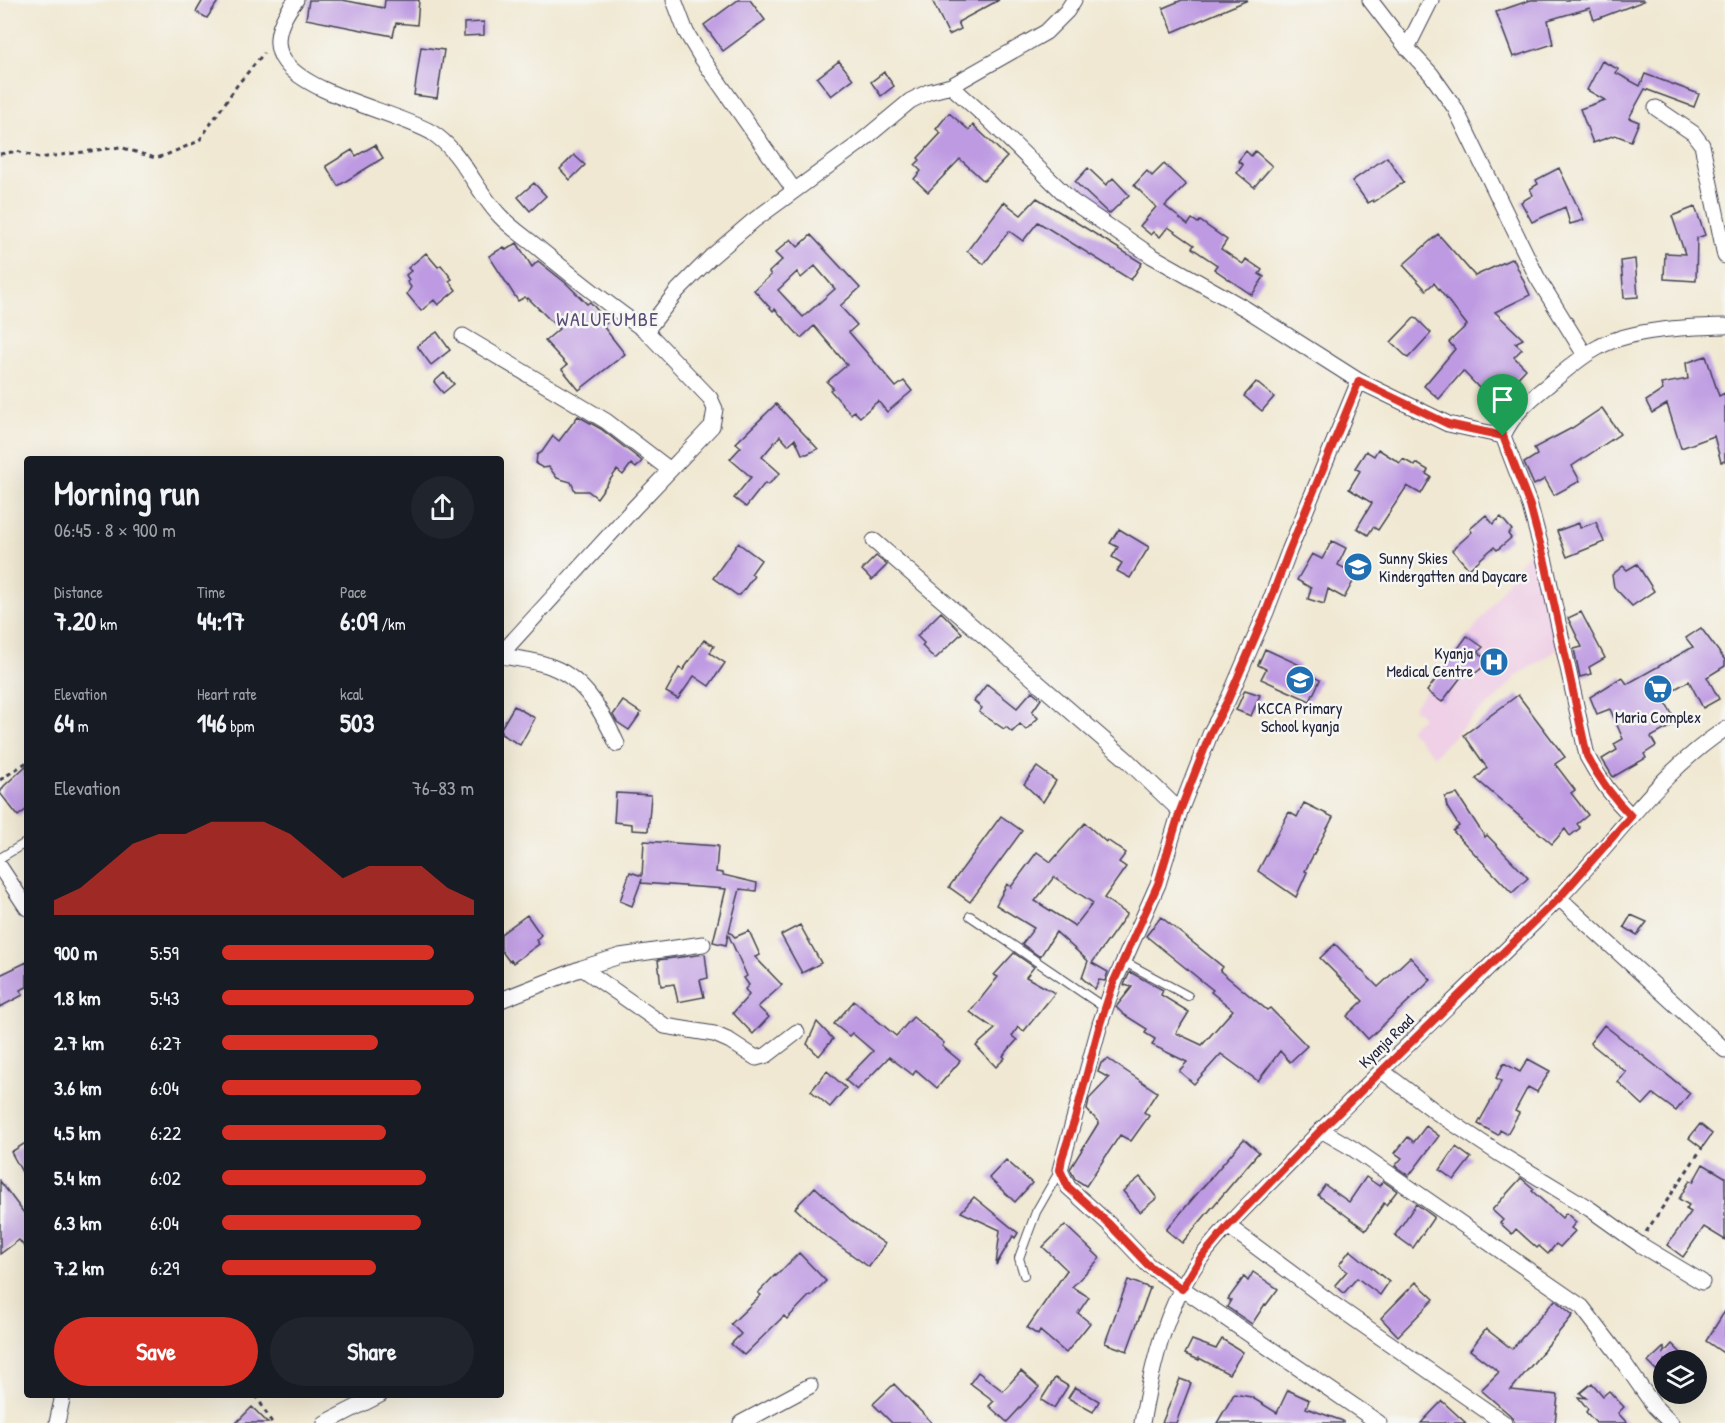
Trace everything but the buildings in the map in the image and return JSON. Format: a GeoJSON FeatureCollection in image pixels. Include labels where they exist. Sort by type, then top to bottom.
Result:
{"type":"FeatureCollection","features":[{"type":"Feature","properties":{"kind":"street"},"geometry":{"type":"LineString","coordinates":[[296,0],[289,9],[277,39],[279,54],[287,65],[299,76],[329,91],[414,124],[444,142],[456,155],[498,214],[598,297],[646,331],[710,399],[715,409],[712,426],[504,652]]}},
{"type":"Feature","properties":{"kind":"street"},"geometry":{"type":"LineString","coordinates":[[675,0],[686,32],[700,57],[794,190]]}},
{"type":"Feature","properties":{"kind":"street"},"geometry":{"type":"LineString","coordinates":[[646,331],[678,290],[745,227],[857,145],[910,101],[928,92],[951,86],[1046,32],[1067,11],[1074,0]]}},
{"type":"Feature","properties":{"kind":"street"},"geometry":{"type":"LineString","coordinates":[[1370,0],[1407,48],[1431,74],[1455,108],[1537,277],[1585,356]]}},
{"type":"Feature","properties":{"kind":"street"},"geometry":{"type":"LineString","coordinates":[[1407,48],[1431,0]]}},
{"type":"Feature","properties":{"kind":"street"},"geometry":{"type":"LineString","coordinates":[[951,86],[1051,182],[1091,215],[1152,256],[1246,309],[1359,381],[1448,424],[1503,436]]}},
{"type":"Feature","properties":{"kind":"street"},"geometry":{"type":"LineString","coordinates":[[1656,108],[1693,133],[1701,145],[1725,256]]}},
{"type":"Feature","properties":{"kind":"street"},"geometry":{"type":"LineString","coordinates":[[1631,816],[1613,798],[1587,756],[1545,562],[1533,518],[1503,436],[1518,411],[1585,356],[1608,342],[1685,327],[1725,326]]}},
{"type":"Feature","properties":{"kind":"street"},"geometry":{"type":"LineString","coordinates":[[463,336],[606,421],[670,470]]}},
{"type":"Feature","properties":{"kind":"street"},"geometry":{"type":"LineString","coordinates":[[1359,381],[1266,612],[1228,700],[1211,732],[1180,811],[1158,884],[1123,961],[1105,1008],[1060,1170],[1068,1187],[1109,1224],[1148,1265],[1379,1423]]}},
{"type":"Feature","properties":{"kind":"street"},"geometry":{"type":"LineString","coordinates":[[874,541],[1126,759],[1180,811]]}},
{"type":"Feature","properties":{"kind":"street"},"geometry":{"type":"LineString","coordinates":[[504,656],[553,667],[573,680],[595,701],[617,744]]}},
{"type":"Feature","properties":{"kind":"street","name":"Kyanja Road"},"geometry":{"type":"LineString","coordinates":[[1142,1423],[1150,1379],[1163,1330],[1182,1289],[1200,1259],[1228,1226],[1321,1130],[1559,898],[1678,766],[1706,741],[1725,729]]}},
{"type":"Feature","properties":{"kind":"street"},"geometry":{"type":"LineString","coordinates":[[0,867],[24,903]]}},
{"type":"Feature","properties":{"kind":"street"},"geometry":{"type":"LineString","coordinates":[[1559,898],[1725,1050]]}},
{"type":"Feature","properties":{"kind":"street"},"geometry":{"type":"LineString","coordinates":[[504,999],[582,968],[620,956],[703,944]]}},
{"type":"Feature","properties":{"kind":"street"},"geometry":{"type":"LineString","coordinates":[[582,968],[665,1026],[714,1034],[730,1041],[756,1058],[767,1056],[797,1032]]}},
{"type":"Feature","properties":{"kind":"street"},"geometry":{"type":"LineString","coordinates":[[1382,1071],[1436,1112],[1498,1153],[1590,1209],[1639,1244],[1702,1282]]}},
{"type":"Feature","properties":{"kind":"street"},"geometry":{"type":"LineString","coordinates":[[1321,1130],[1352,1148],[1582,1307],[1616,1350],[1654,1406],[1671,1423]]}},
{"type":"Feature","properties":{"kind":"street"},"geometry":{"type":"LineString","coordinates":[[1228,1226],[1333,1304],[1504,1423]]}},
{"type":"Feature","properties":{"kind":"street"},"geometry":{"type":"LineString","coordinates":[[741,1423],[810,1386]]}},
{"type":"Feature","properties":{"kind":"street"},"geometry":{"type":"LineString","coordinates":[[57,1423],[62,1398]]}},
{"type":"Feature","properties":{"kind":"street"},"geometry":{"type":"LineString","coordinates":[[325,1423],[374,1398]]}},
{"type":"Feature","properties":{"kind":"lane"},"geometry":{"type":"LineString","coordinates":[[0,858],[24,844]]}},
{"type":"Feature","properties":{"kind":"lane"},"geometry":{"type":"LineString","coordinates":[[970,916],[1105,1008]]}},
{"type":"Feature","properties":{"kind":"lane"},"geometry":{"type":"LineString","coordinates":[[1123,961],[1188,996]]}},
{"type":"Feature","properties":{"kind":"lane"},"geometry":{"type":"LineString","coordinates":[[1024,1275],[1019,1258],[1036,1212],[1060,1170]]}},
{"type":"Feature","properties":{"kind":"path"},"geometry":{"type":"LineString","coordinates":[[0,154],[17,151],[39,158],[120,147],[154,158],[166,155],[199,141],[238,84],[277,39]]}},
{"type":"Feature","properties":{"kind":"path"},"geometry":{"type":"LineString","coordinates":[[0,780],[24,764]]}},
{"type":"Feature","properties":{"kind":"path"},"geometry":{"type":"LineString","coordinates":[[1639,1244],[1702,1148]]}},
{"type":"Feature","properties":{"kind":"path"},"geometry":{"type":"LineString","coordinates":[[258,1398],[272,1423]]}},
{"type":"Feature","properties":{"kind":"shaded area","name":"Kyanja Medical Centre"},"geometry":{"type":"Polygon","coordinates":[[[1533,545],[1559,649],[1518,675],[1494,701],[1476,714],[1434,756],[1409,729],[1423,717],[1413,708],[1488,610],[1533,545]]]}},
{"type":"Feature","properties":{"kind":"place","name":"Sunny Skies Kindergatten and Daycare"},"geometry":{"type":"Point","coordinates":[1358,567]}},
{"type":"Feature","properties":{"kind":"place","name":"Kyanja Medical Centre"},"geometry":{"type":"Point","coordinates":[1494,662]}},
{"type":"Feature","properties":{"kind":"place","name":"KCCA Primary School kyanja"},"geometry":{"type":"Point","coordinates":[1300,680]}},
{"type":"Feature","properties":{"kind":"place","name":"Maria Complex"},"geometry":{"type":"Point","coordinates":[1658,689]}},
{"type":"Feature","properties":{"kind":"district","name":"WALUFUMBE"},"geometry":{"type":"Point","coordinates":[608,318]}},
{"type":"Feature","properties":{"kind":"route"},"geometry":{"type":"LineString","coordinates":[[1359,381],[1448,424],[1503,436],[1530,506],[1545,562],[1587,756],[1613,798],[1631,816],[1559,898],[1321,1130],[1228,1226],[1200,1259],[1182,1289],[1148,1265],[1109,1224],[1068,1187],[1060,1170],[1114,981],[1158,884],[1180,811],[1211,732],[1228,700],[1266,612],[1359,381]]}}]}
